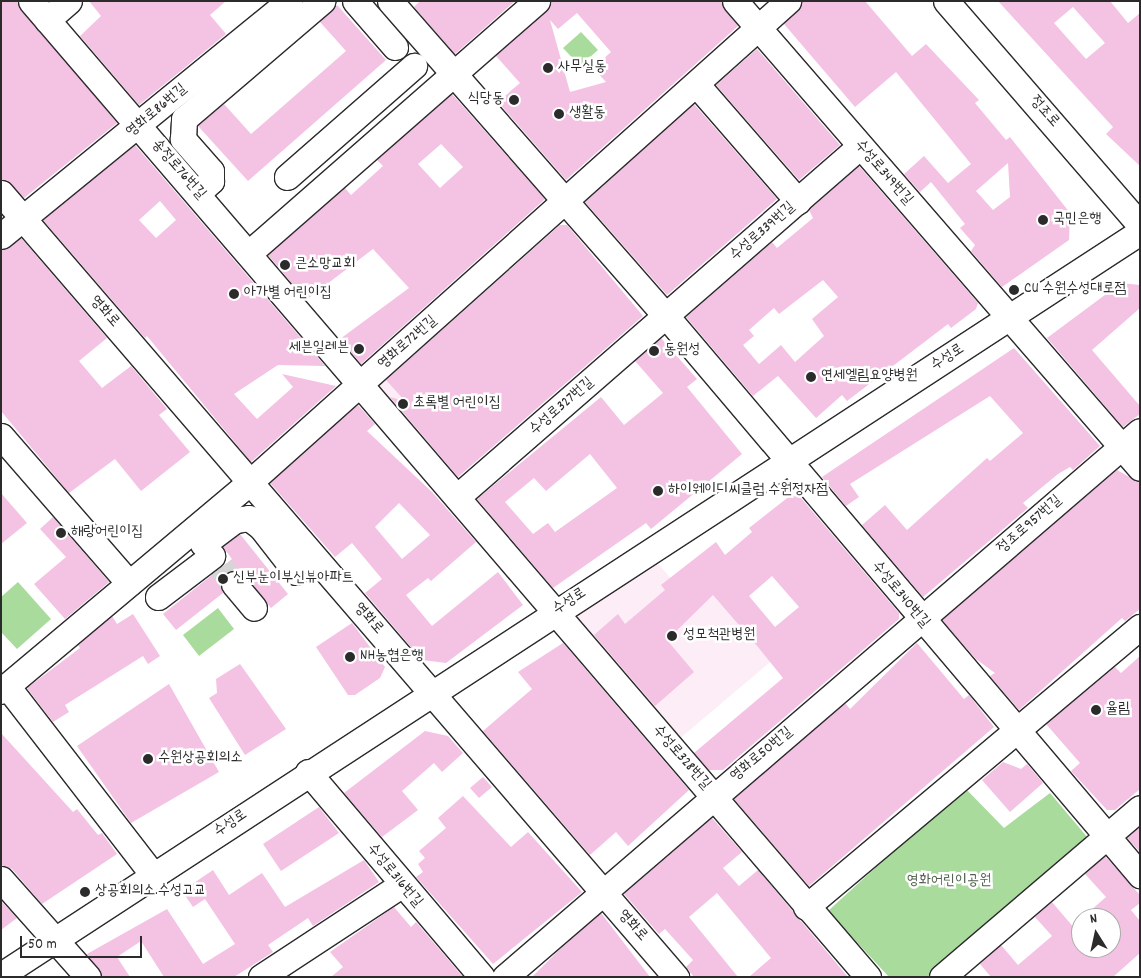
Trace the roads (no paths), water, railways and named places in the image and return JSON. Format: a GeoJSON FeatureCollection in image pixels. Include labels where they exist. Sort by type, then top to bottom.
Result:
{"type":"FeatureCollection","features":[{"type":"Feature","properties":{"kind":"street","name":"송정로76번길"},"geometry":{"type":"LineString","coordinates":[[31,1],[362,384]]}},
{"type":"Feature","properties":{"kind":"street"},"geometry":{"type":"LineString","coordinates":[[47,20],[69,1]]}},
{"type":"Feature","properties":{"kind":"street","name":"영화로86번길"},"geometry":{"type":"LineString","coordinates":[[1,236],[24,220],[289,1]]}},
{"type":"Feature","properties":{"kind":"street"},"geometry":{"type":"LineString","coordinates":[[198,193],[211,180],[211,171],[183,139],[184,119],[322,1]]}},
{"type":"Feature","properties":{"kind":"street"},"geometry":{"type":"LineString","coordinates":[[356,1],[395,47]]}},
{"type":"Feature","properties":{"kind":"street"},"geometry":{"type":"LineString","coordinates":[[390,1],[667,317],[786,461]]}},
{"type":"Feature","properties":{"kind":"street"},"geometry":{"type":"LineString","coordinates":[[249,253],[537,1]]}},
{"type":"Feature","properties":{"kind":"street","name":"수성로349번길"},"geometry":{"type":"LineString","coordinates":[[735,1],[860,147],[1011,317],[1130,439],[1140,468]]}},
{"type":"Feature","properties":{"kind":"street","name":"영화로72번길"},"geometry":{"type":"LineString","coordinates":[[213,556],[250,482],[567,203],[788,1]]}},
{"type":"Feature","properties":{"kind":"street","name":"정조로"},"geometry":{"type":"LineString","coordinates":[[946,1],[1140,225]]}},
{"type":"Feature","properties":{"kind":"street"},"geometry":{"type":"LineString","coordinates":[[287,178],[414,66]]}},
{"type":"Feature","properties":{"kind":"street"},"geometry":{"type":"LineString","coordinates":[[696,85],[798,201]]}},
{"type":"Feature","properties":{"kind":"street"},"geometry":{"type":"LineString","coordinates":[[331,138],[353,162]]}},
{"type":"Feature","properties":{"kind":"street","name":"수성로339번길"},"geometry":{"type":"LineString","coordinates":[[667,317],[860,147]]}},
{"type":"Feature","properties":{"kind":"street","name":"영화로"},"geometry":{"type":"LineString","coordinates":[[1,193],[676,977]]}},
{"type":"Feature","properties":{"kind":"street","name":"수성로"},"geometry":{"type":"LineString","coordinates":[[1,975],[154,876],[431,691],[1140,232]]}},
{"type":"Feature","properties":{"kind":"street","name":"수성로327번길"},"geometry":{"type":"LineString","coordinates":[[457,497],[667,317]]}},
{"type":"Feature","properties":{"kind":"street"},"geometry":{"type":"LineString","coordinates":[[362,384],[555,611]]}},
{"type":"Feature","properties":{"kind":"street","name":"정조로957번길"},"geometry":{"type":"LineString","coordinates":[[921,620],[1130,439]]}},
{"type":"Feature","properties":{"kind":"street"},"geometry":{"type":"LineString","coordinates":[[6,451],[129,584]]}},
{"type":"Feature","properties":{"kind":"street","name":"수성로340번길"},"geometry":{"type":"LineString","coordinates":[[786,461],[1140,875]]}},
{"type":"Feature","properties":{"kind":"street"},"geometry":{"type":"LineString","coordinates":[[158,597],[213,556],[235,520],[249,518],[262,527],[296,572]]}},
{"type":"Feature","properties":{"kind":"street"},"geometry":{"type":"LineString","coordinates":[[154,876],[4,689],[129,584],[213,556]]}},
{"type":"Feature","properties":{"kind":"street"},"geometry":{"type":"LineString","coordinates":[[213,556],[254,608]]}},
{"type":"Feature","properties":{"kind":"street","name":"수성로328번길"},"geometry":{"type":"LineString","coordinates":[[555,611],[714,796],[806,907],[868,977]]}},
{"type":"Feature","properties":{"kind":"street","name":"영화로50번길"},"geometry":{"type":"LineString","coordinates":[[505,977],[921,620]]}},
{"type":"Feature","properties":{"kind":"street"},"geometry":{"type":"LineString","coordinates":[[806,907],[1015,729],[1140,627]]}},
{"type":"Feature","properties":{"kind":"street","name":"수성로316번길"},"geometry":{"type":"LineString","coordinates":[[308,772],[401,885],[482,977]]}},
{"type":"Feature","properties":{"kind":"street"},"geometry":{"type":"LineString","coordinates":[[942,977],[1140,808]]}},
{"type":"Feature","properties":{"kind":"street"},"geometry":{"type":"LineString","coordinates":[[1,879],[88,977]]}},
{"type":"Feature","properties":{"kind":"street"},"geometry":{"type":"LineString","coordinates":[[262,977],[401,885]]}},
{"type":"Feature","properties":{"kind":"tunnel"},"geometry":{"type":"LineString","coordinates":[[221,567],[234,584]]}},
{"type":"Feature","properties":{"kind":"place","name":"사무실동"},"geometry":{"type":"Point","coordinates":[548,68]}},
{"type":"Feature","properties":{"kind":"place","name":"식당동"},"geometry":{"type":"Point","coordinates":[514,100]}},
{"type":"Feature","properties":{"kind":"place","name":"생활동"},"geometry":{"type":"Point","coordinates":[559,114]}},
{"type":"Feature","properties":{"kind":"place","name":"국민은행"},"geometry":{"type":"Point","coordinates":[1043,220]}},
{"type":"Feature","properties":{"kind":"place","name":"큰소망교회"},"geometry":{"type":"Point","coordinates":[285,265]}},
{"type":"Feature","properties":{"kind":"place","name":"CU 수원수성대로점"},"geometry":{"type":"Point","coordinates":[1014,290]}},
{"type":"Feature","properties":{"kind":"place","name":"아가별 어린이집"},"geometry":{"type":"Point","coordinates":[234,294]}},
{"type":"Feature","properties":{"kind":"place","name":"세븐일레븐"},"geometry":{"type":"Point","coordinates":[359,349]}},
{"type":"Feature","properties":{"kind":"place","name":"동원성"},"geometry":{"type":"Point","coordinates":[654,351]}},
{"type":"Feature","properties":{"kind":"place","name":"연세엘림요양병원"},"geometry":{"type":"Point","coordinates":[811,377]}},
{"type":"Feature","properties":{"kind":"place","name":"초록별 어린이집"},"geometry":{"type":"Point","coordinates":[403,404]}},
{"type":"Feature","properties":{"kind":"place","name":"하이웨이디씨클럽 수원정자점"},"geometry":{"type":"Point","coordinates":[658,491]}},
{"type":"Feature","properties":{"kind":"place","name":"해랑어린이집"},"geometry":{"type":"Point","coordinates":[61,533]}},
{"type":"Feature","properties":{"kind":"place","name":"신부눈이부신뷰아파트"},"geometry":{"type":"Point","coordinates":[223,579]}},
{"type":"Feature","properties":{"kind":"place","name":"성모척관병원"},"geometry":{"type":"Point","coordinates":[672,636]}},
{"type":"Feature","properties":{"kind":"place","name":"NH농협은행"},"geometry":{"type":"Point","coordinates":[350,657]}},
{"type":"Feature","properties":{"kind":"place","name":"율림"},"geometry":{"type":"Point","coordinates":[1096,710]}},
{"type":"Feature","properties":{"kind":"place","name":"수원상공회의소"},"geometry":{"type":"Point","coordinates":[148,759]}},
{"type":"Feature","properties":{"kind":"place","name":"상공회의소.수성고교"},"geometry":{"type":"Point","coordinates":[85,892]}},
{"type":"Feature","properties":{"kind":"park label","name":"영화어린이공원"},"geometry":{"type":"Point","coordinates":[949,882]}}]}
